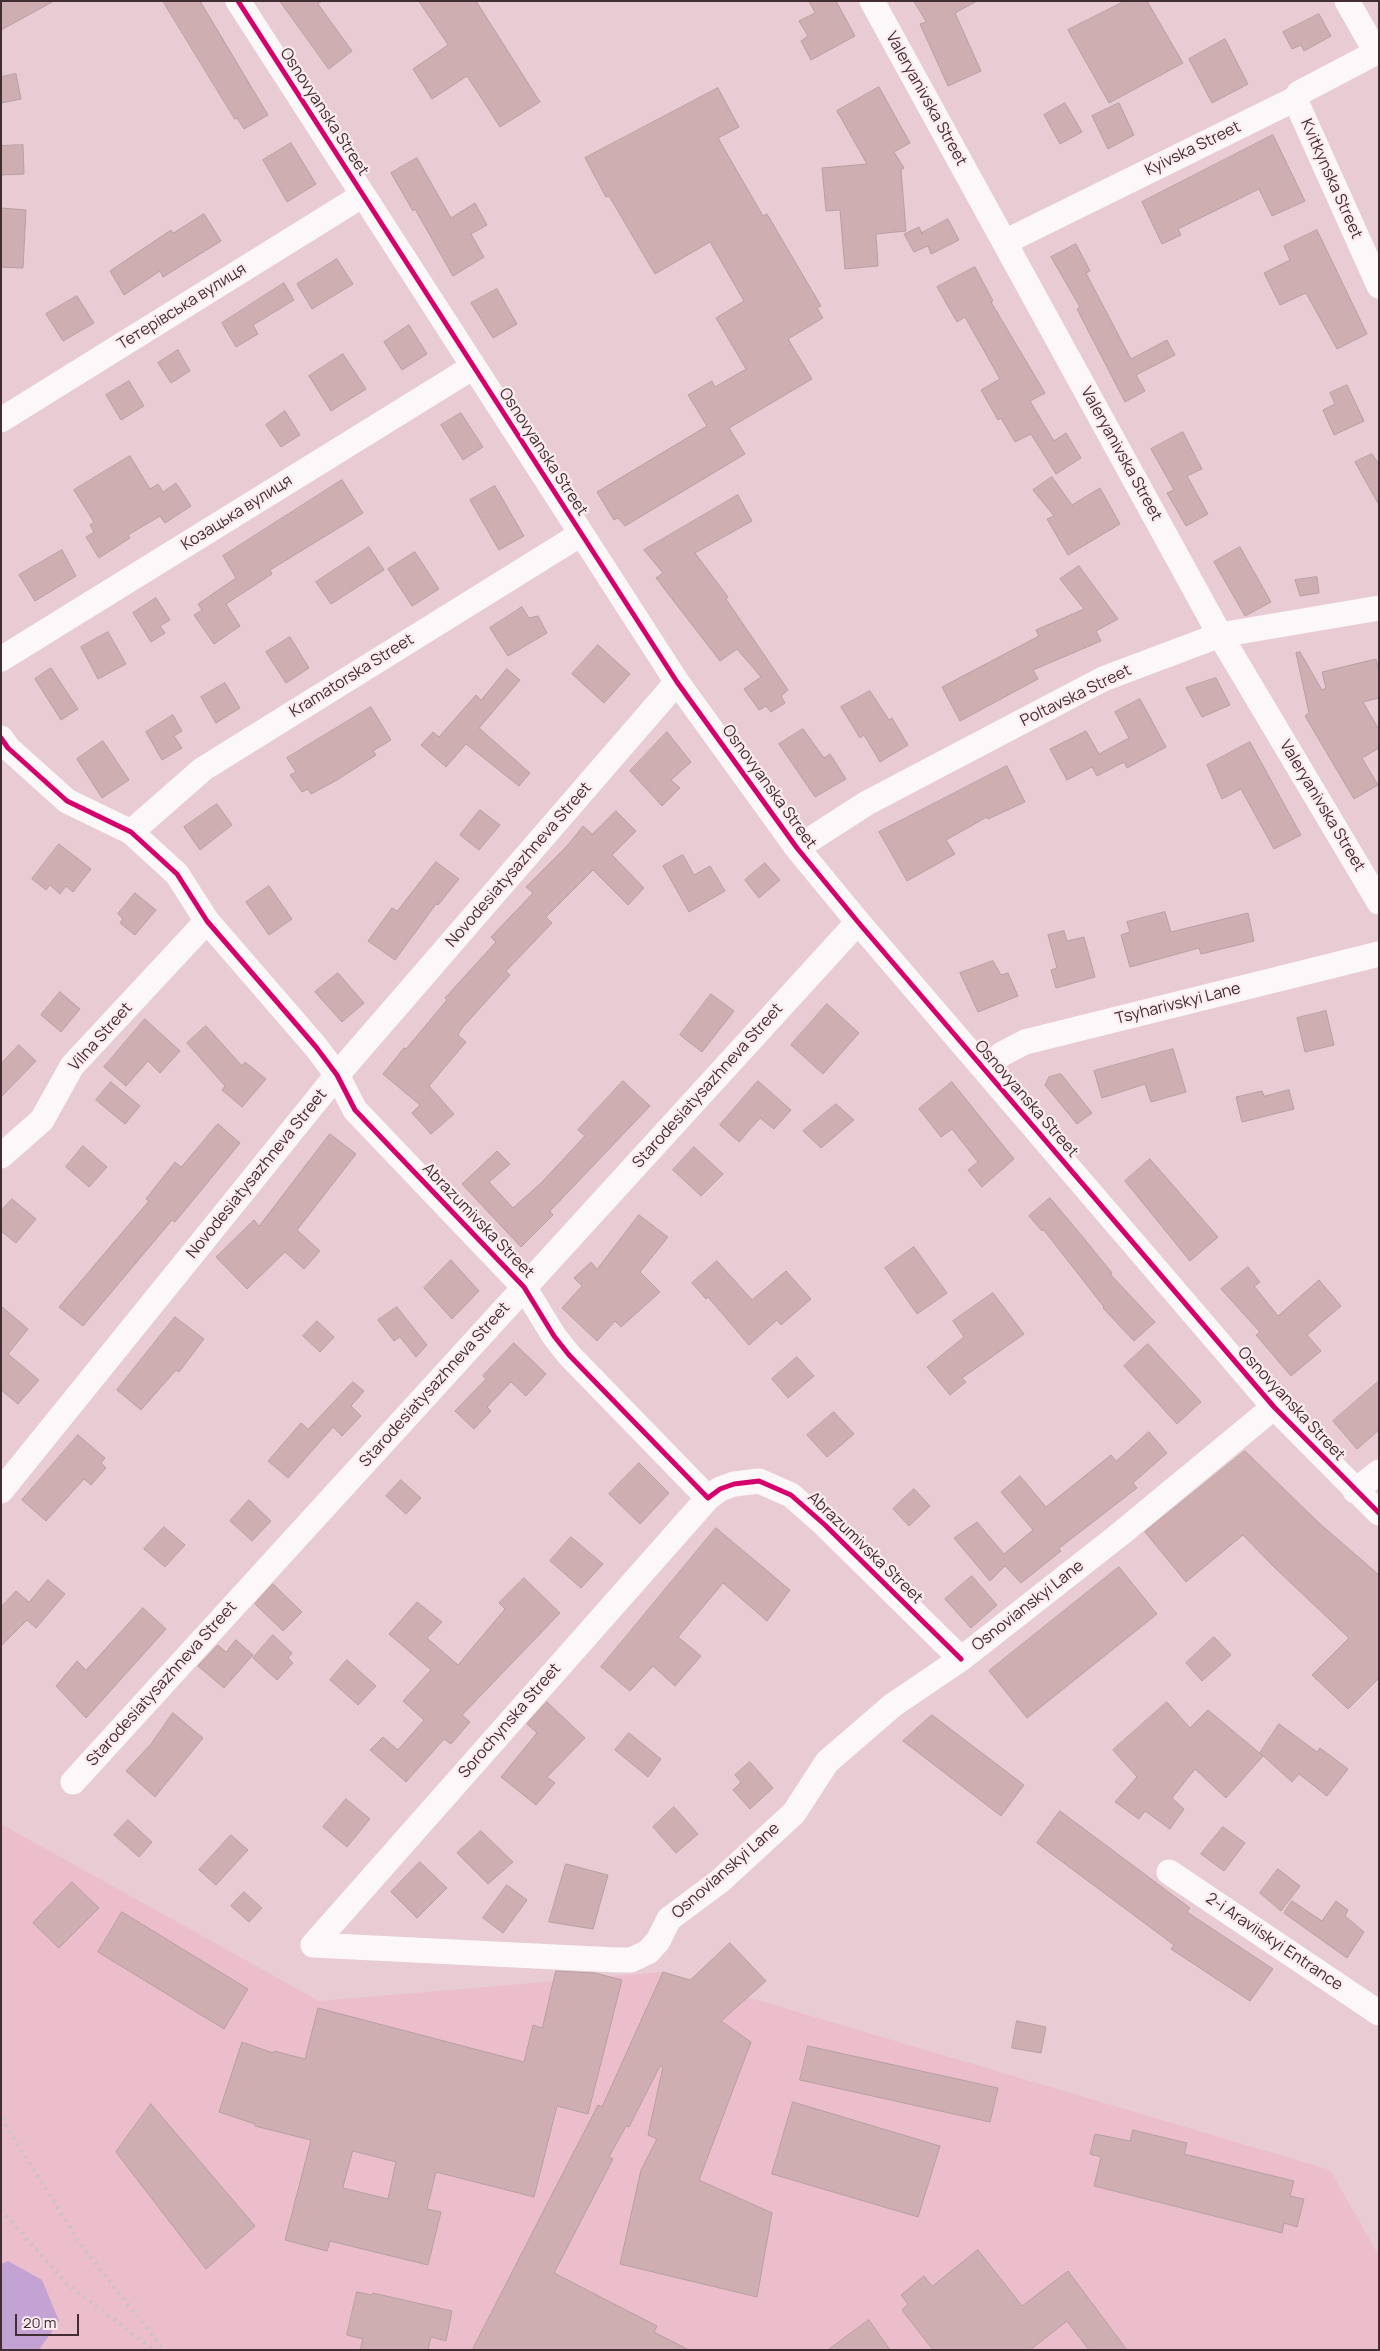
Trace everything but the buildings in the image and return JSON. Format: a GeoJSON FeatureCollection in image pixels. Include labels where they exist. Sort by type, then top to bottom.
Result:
{"type":"FeatureCollection","features":[{"type":"Feature","properties":{"kind":"street","name":"Osnovyanska Street"},"geometry":{"type":"LineString","coordinates":[[238,1],[677,682],[797,848],[858,922],[1274,1407],[1355,1491],[1379,1513]]}},
{"type":"Feature","properties":{"kind":"street","name":"Valeryanivska Street"},"geometry":{"type":"LineString","coordinates":[[872,1],[1220,635],[1379,902]]}},
{"type":"Feature","properties":{"kind":"street"},"geometry":{"type":"LineString","coordinates":[[1347,1],[1378,52]]}},
{"type":"Feature","properties":{"kind":"street","name":"Kyivska Street"},"geometry":{"type":"LineString","coordinates":[[1005,242],[1295,99],[1299,93],[1378,52]]}},
{"type":"Feature","properties":{"kind":"street","name":"Kvitkynska Street"},"geometry":{"type":"LineString","coordinates":[[1295,99],[1379,286]]}},
{"type":"Feature","properties":{"kind":"street","name":"Тетерівська вулиця"},"geometry":{"type":"LineString","coordinates":[[1,420],[362,195]]}},
{"type":"Feature","properties":{"kind":"street","name":"Козацька вулиця"},"geometry":{"type":"LineString","coordinates":[[1,659],[474,367]]}},
{"type":"Feature","properties":{"kind":"street","name":"Kramatorska Street"},"geometry":{"type":"LineString","coordinates":[[131,832],[203,769],[582,534]]}},
{"type":"Feature","properties":{"kind":"street","name":"Poltavska Street"},"geometry":{"type":"LineString","coordinates":[[797,848],[867,803],[1103,679],[1220,635],[1379,608]]}},
{"type":"Feature","properties":{"kind":"street","name":"Novodesiatysazhneva Street"},"geometry":{"type":"LineString","coordinates":[[1,1491],[337,1075],[677,682]]}},
{"type":"Feature","properties":{"kind":"street","name":"Abrazumivska Street"},"geometry":{"type":"LineString","coordinates":[[1,738],[8,748],[67,801],[131,832],[177,874],[207,921],[316,1047],[337,1075],[355,1110],[524,1287],[554,1336],[569,1355],[708,1498],[720,1489],[734,1484],[760,1481],[792,1495],[826,1525],[961,1659]]}},
{"type":"Feature","properties":{"kind":"street","name":"Vilna Street"},"geometry":{"type":"LineString","coordinates":[[1,1156],[42,1120],[72,1066],[207,921]]}},
{"type":"Feature","properties":{"kind":"street","name":"Starodesiatysazhneva Street"},"geometry":{"type":"LineString","coordinates":[[73,1782],[858,922]]}},
{"type":"Feature","properties":{"kind":"street","name":"Tsyharivskyi Lane"},"geometry":{"type":"LineString","coordinates":[[984,1069],[1002,1054],[1025,1042],[1379,954]]}},
{"type":"Feature","properties":{"kind":"street","name":"Osnovianskyi Lane"},"geometry":{"type":"LineString","coordinates":[[313,1945],[631,1960],[648,1952],[658,1941],[669,1919],[720,1881],[794,1813],[827,1762],[893,1705],[961,1659],[1119,1535],[1274,1407]]}},
{"type":"Feature","properties":{"kind":"street"},"geometry":{"type":"LineString","coordinates":[[1355,1491],[1379,1472]]}},
{"type":"Feature","properties":{"kind":"street","name":"Sorochynska Street"},"geometry":{"type":"LineString","coordinates":[[313,1945],[708,1498]]}},
{"type":"Feature","properties":{"kind":"street","name":"2-i Araviiskyi Entrance"},"geometry":{"type":"LineString","coordinates":[[1169,1872],[1379,2013]]}},
{"type":"Feature","properties":{"kind":"shaded area"},"geometry":{"type":"Polygon","coordinates":[[[1,1824],[319,2001],[663,1972],[1330,2170],[1379,2256],[1379,2350],[1,2350],[1,1824]]]}},
{"type":"Feature","properties":{"kind":"shaded area"},"geometry":{"type":"Polygon","coordinates":[[[8,2261],[42,2280],[59,2321],[39,2350],[1,2350],[1,2264],[8,2261]]]}},
{"type":"Feature","properties":{"kind":"railway"},"geometry":{"type":"LineString","coordinates":[[1,2118],[81,2245],[164,2350]]}},
{"type":"Feature","properties":{"kind":"railway"},"geometry":{"type":"LineString","coordinates":[[1,2210],[67,2284],[154,2350]]}},
{"type":"Feature","properties":{"kind":"cycle path"},"geometry":{"type":"LineString","coordinates":[[238,1],[677,682],[797,848],[858,922],[1274,1407],[1379,1513]]}},
{"type":"Feature","properties":{"kind":"cycle path"},"geometry":{"type":"LineString","coordinates":[[1,738],[8,748],[67,801],[131,832],[177,874],[207,921],[316,1047],[337,1075],[355,1110],[524,1287],[554,1336],[569,1355],[708,1498],[720,1489],[734,1484],[759,1481],[791,1495],[825,1525],[961,1659]]}}]}
